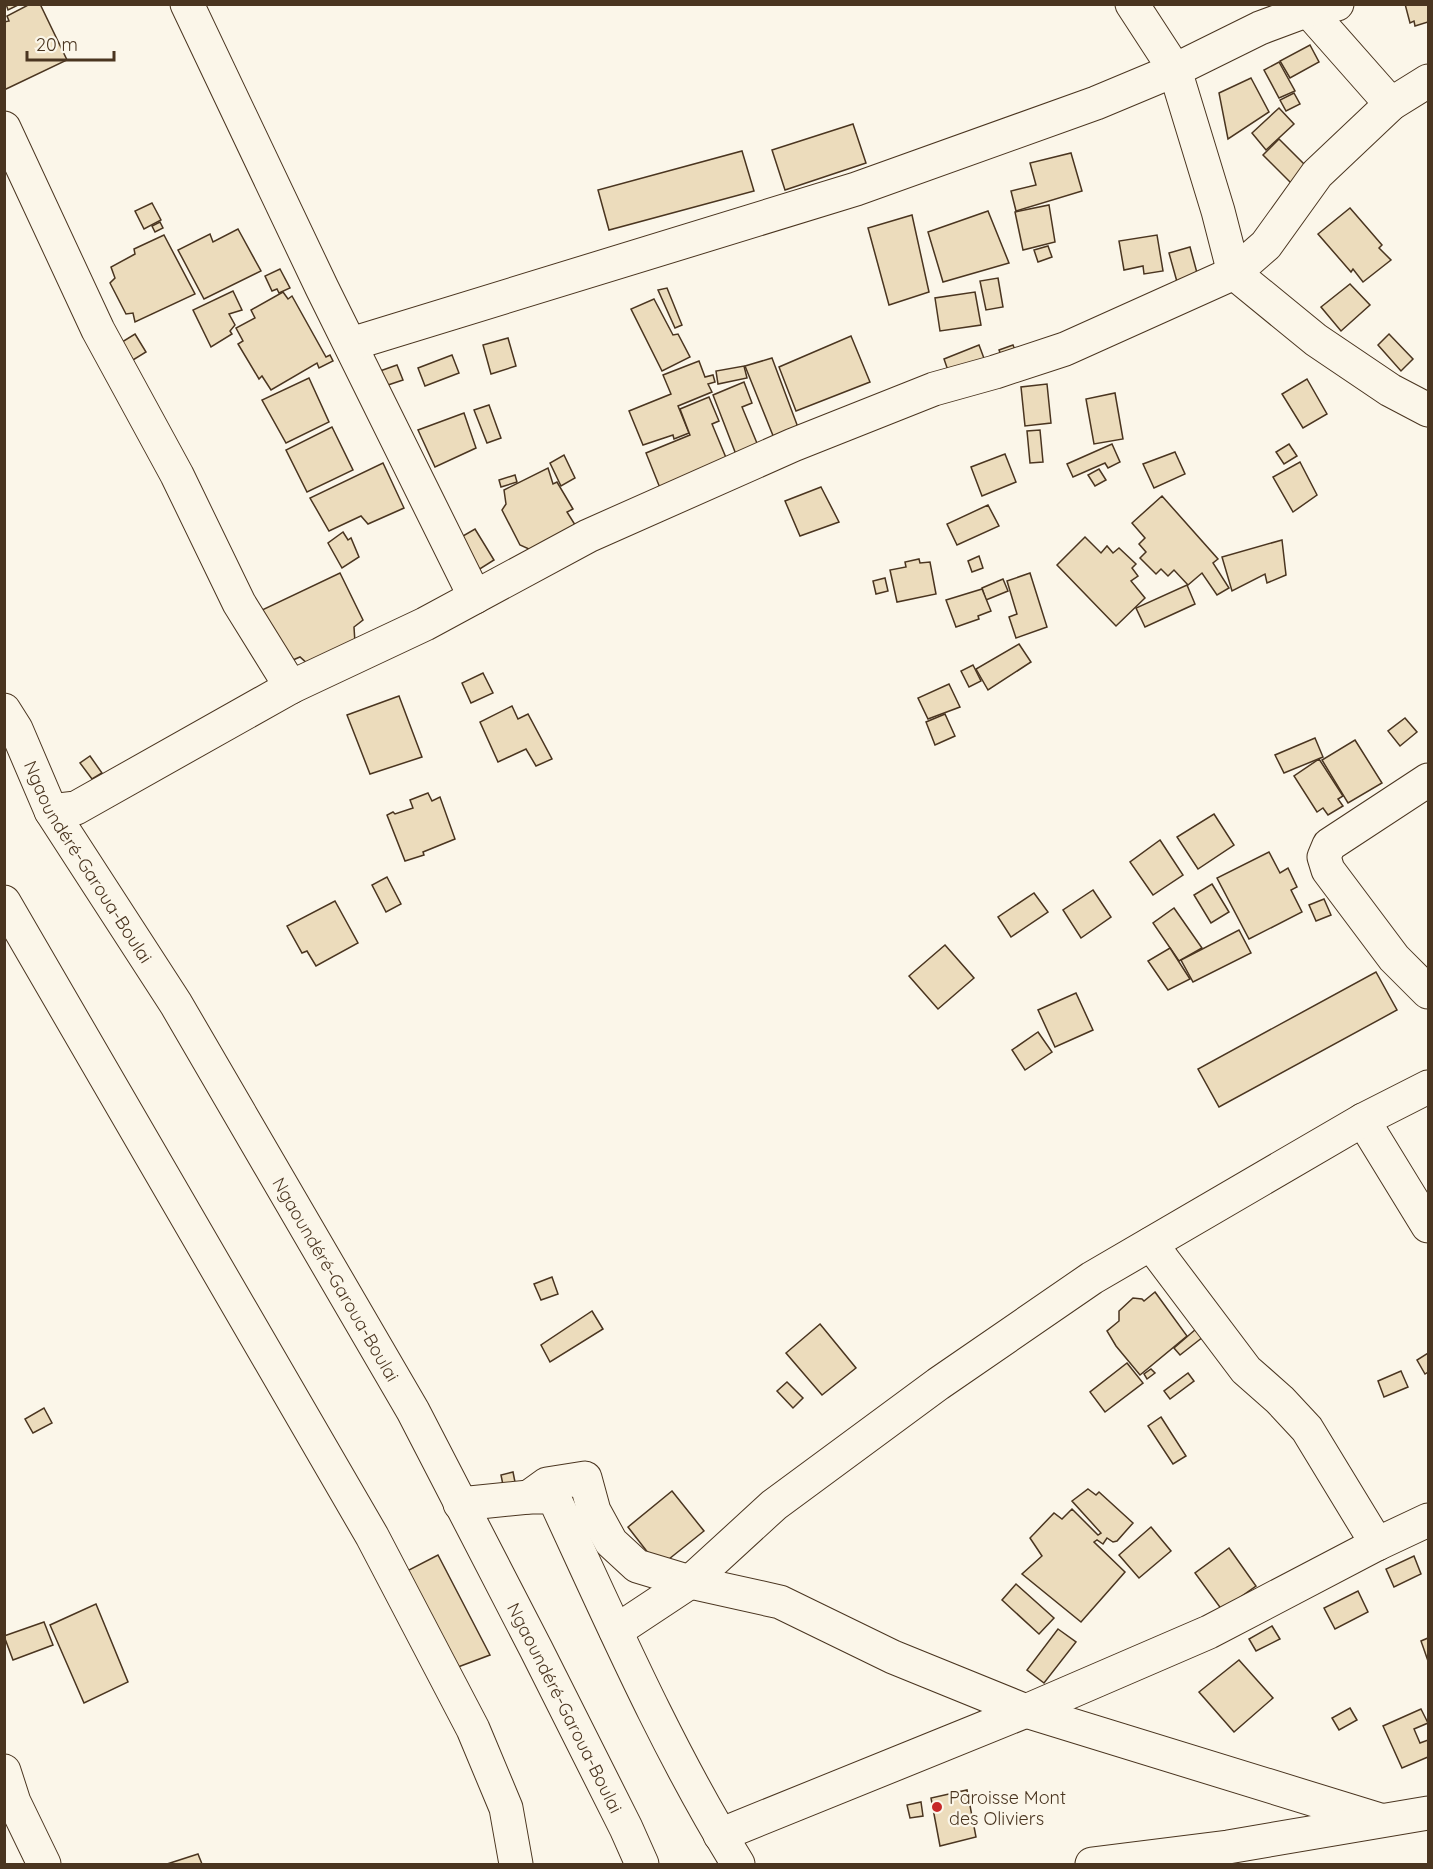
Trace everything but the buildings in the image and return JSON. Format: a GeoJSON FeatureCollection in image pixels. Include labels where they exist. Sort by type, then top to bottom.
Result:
{"type":"FeatureCollection","features":[{"type":"Feature","properties":{"kind":"main road"},"geometry":{"type":"LineString","coordinates":[[187,4],[322,288],[475,597]]}},
{"type":"Feature","properties":{"kind":"main road"},"geometry":{"type":"LineString","coordinates":[[1132,4],[1175,70],[1218,211],[1234,273],[1316,340],[1390,390],[1428,410]]}},
{"type":"Feature","properties":{"kind":"main road"},"geometry":{"type":"LineString","coordinates":[[351,344],[856,189],[1096,103],[1175,70],[1260,28],[1322,7],[1391,104]]}},
{"type":"Feature","properties":{"kind":"main road"},"geometry":{"type":"LineString","coordinates":[[51,811],[76,808],[291,687],[425,624],[588,536],[793,445],[934,388],[995,372],[1065,349],[1234,273],[1266,245],[1317,174],[1391,104],[1428,81]]}},
{"type":"Feature","properties":{"kind":"main road"},"geometry":{"type":"LineString","coordinates":[[4,128],[98,330],[177,475],[239,603],[291,687]]}},
{"type":"Feature","properties":{"kind":"main road","name":"Ngaoundéré-Garoua-Boulai"},"geometry":{"type":"LineString","coordinates":[[4,710],[16,729],[51,811],[176,1004],[413,1411],[536,1648],[642,1864]]}},
{"type":"Feature","properties":{"kind":"main road"},"geometry":{"type":"LineString","coordinates":[[1428,780],[1329,845],[1324,857],[1328,870],[1394,958],[1428,992]]}},
{"type":"Feature","properties":{"kind":"main road"},"geometry":{"type":"LineString","coordinates":[[4,902],[372,1536],[473,1729],[506,1808],[516,1864]]}},
{"type":"Feature","properties":{"kind":"main road"},"geometry":{"type":"LineString","coordinates":[[616,1631],[690,1582],[774,1505],[938,1384],[1092,1278],[1363,1120],[1428,1087]]}},
{"type":"Feature","properties":{"kind":"main road"},"geometry":{"type":"LineString","coordinates":[[1363,1120],[1428,1226]]}},
{"type":"Feature","properties":{"kind":"main road"},"geometry":{"type":"LineString","coordinates":[[1151,1244],[1246,1370],[1280,1400],[1307,1430],[1377,1544]]}},
{"type":"Feature","properties":{"kind":"main road"},"geometry":{"type":"LineString","coordinates":[[530,1497],[547,1484],[585,1478],[594,1511],[612,1542],[637,1566],[690,1582],[780,1602],[893,1657],[1026,1711],[1380,1820]]}},
{"type":"Feature","properties":{"kind":"main road"},"geometry":{"type":"LineString","coordinates":[[460,1504],[530,1497],[549,1497],[556,1502],[647,1700],[738,1864]]}},
{"type":"Feature","properties":{"kind":"main road"},"geometry":{"type":"LineString","coordinates":[[720,1835],[1026,1711],[1209,1632],[1377,1544],[1428,1521]]}},
{"type":"Feature","properties":{"kind":"main road"},"geometry":{"type":"LineString","coordinates":[[4,1771],[14,1802],[44,1864]]}},
{"type":"Feature","properties":{"kind":"main road"},"geometry":{"type":"LineString","coordinates":[[1092,1864],[1228,1847],[1428,1813]]}},
{"type":"Feature","properties":{"kind":"place","name":"Paroisse Mont des Oliviers"},"geometry":{"type":"Point","coordinates":[937,1807]}}]}
